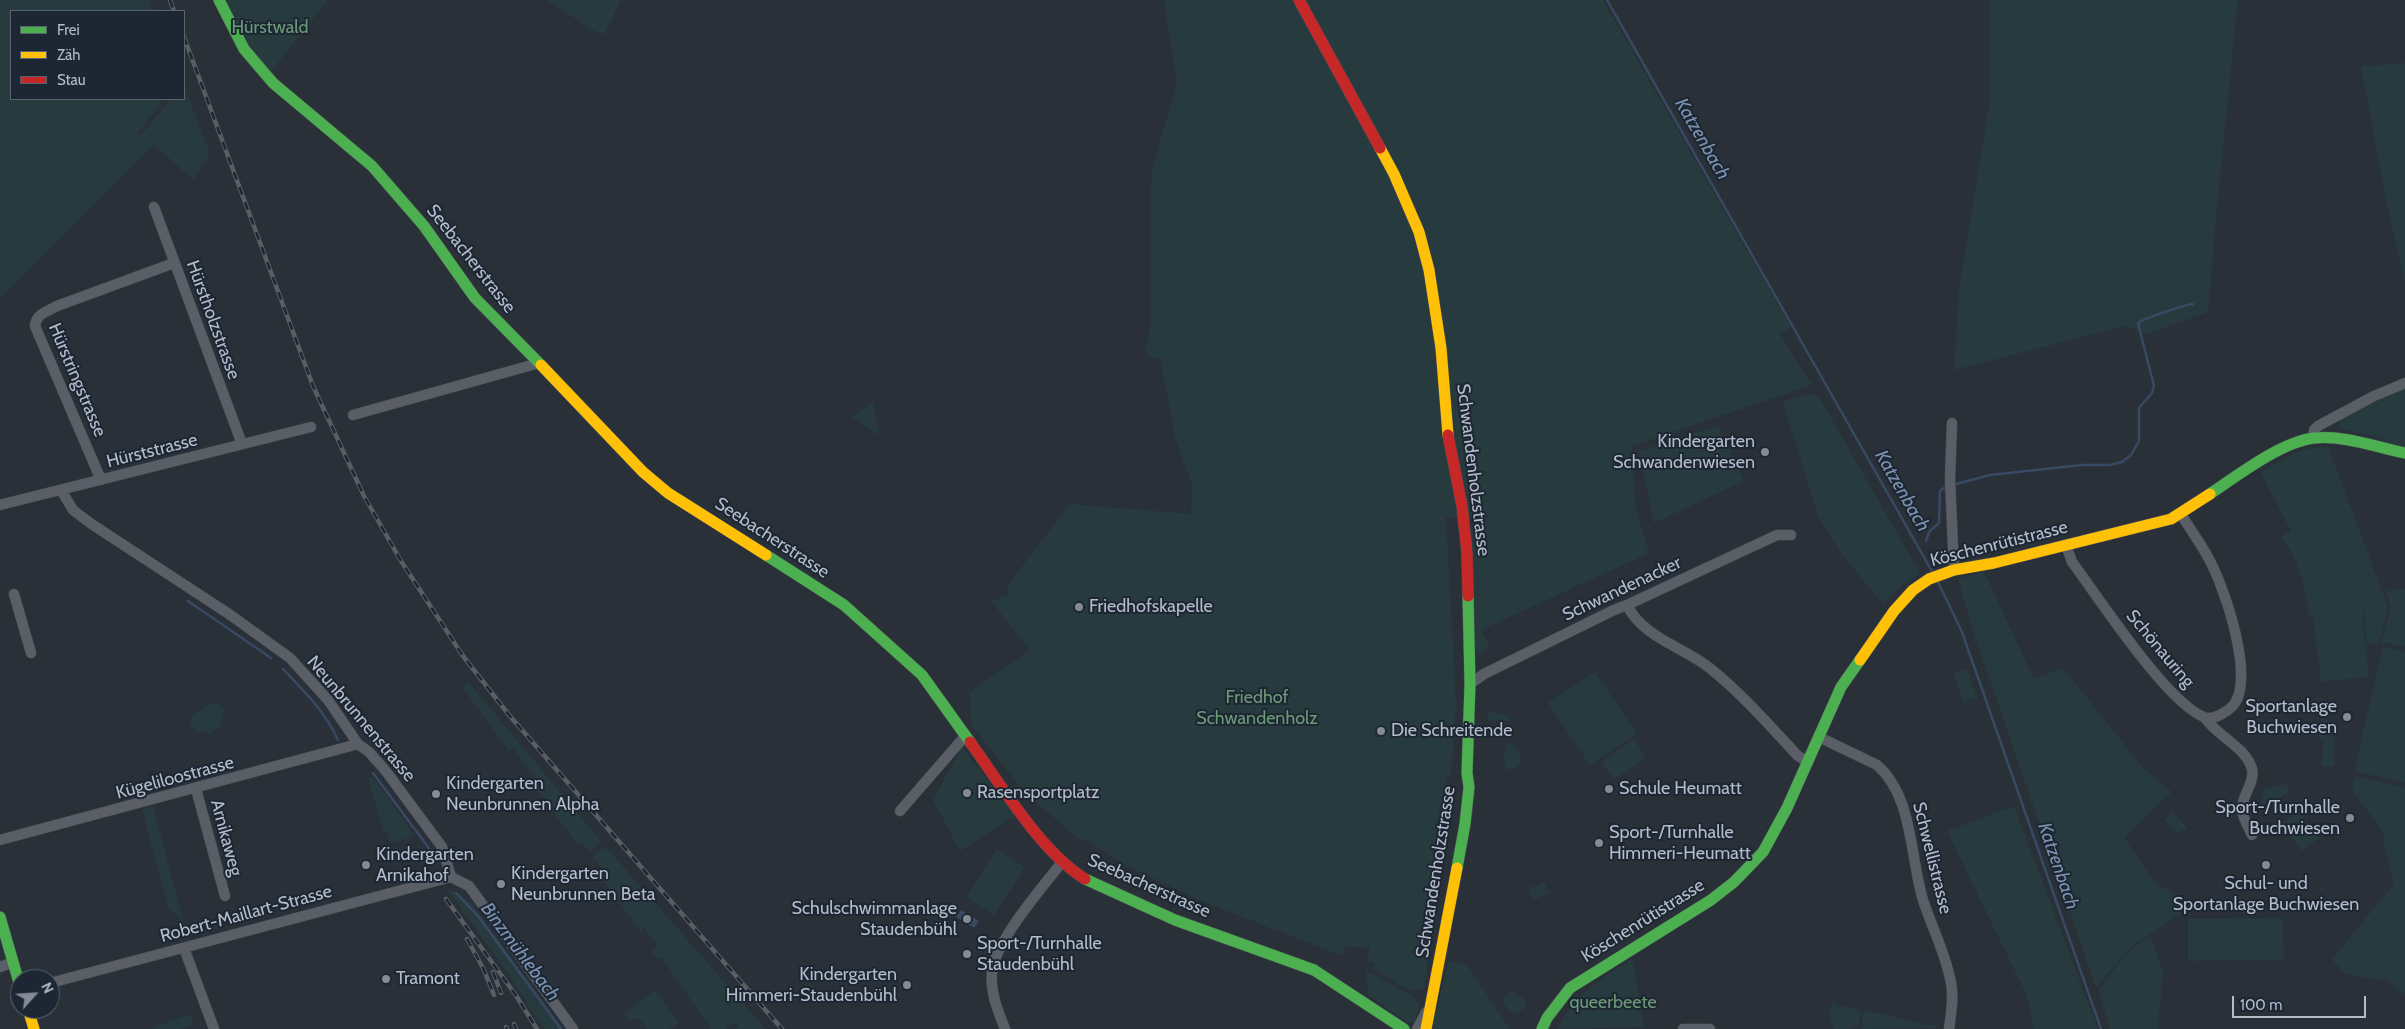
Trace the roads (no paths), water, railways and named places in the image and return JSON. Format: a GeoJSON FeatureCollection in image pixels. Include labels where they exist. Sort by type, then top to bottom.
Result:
{"type":"FeatureCollection","features":[{"type":"Feature","properties":{"kind":"street","name":"Seebacherstrasse"},"geometry":{"type":"LineString","coordinates":[[219,0],[244,49],[273,83],[372,166],[424,226],[480,304],[643,472],[668,493],[844,605],[922,675],[1014,803],[1062,862],[1094,884],[1174,920],[1314,970],[1404,1029]]}},
{"type":"Feature","properties":{"kind":"street","name":"Schwandenholzstrasse"},"geometry":{"type":"LineString","coordinates":[[1299,0],[1394,174],[1422,242],[1429,270],[1441,348],[1452,464],[1463,514],[1467,553],[1470,684],[1468,805],[1426,1029]]}},
{"type":"Feature","properties":{"kind":"street","name":"Hürstholzstrasse"},"geometry":{"type":"LineString","coordinates":[[154,207],[242,444]]}},
{"type":"Feature","properties":{"kind":"street","name":"Hürstringstrasse"},"geometry":{"type":"LineString","coordinates":[[102,480],[35,326],[36,319],[39,315],[57,306],[174,263]]}},
{"type":"Feature","properties":{"kind":"street"},"geometry":{"type":"LineString","coordinates":[[353,415],[539,363]]}},
{"type":"Feature","properties":{"kind":"street","name":"Köschenrütistrasse"},"geometry":{"type":"LineString","coordinates":[[1542,1029],[1547,1018],[1570,988],[1711,900],[1749,869],[1774,834],[1841,687],[1869,644],[1900,602],[1929,579],[1954,570],[2171,519],[2182,514],[2277,453],[2300,441],[2313,438],[2314,430],[2318,426],[2374,396],[2405,383]]}},
{"type":"Feature","properties":{"kind":"street"},"geometry":{"type":"LineString","coordinates":[[1952,423],[1950,479],[1954,570]]}},
{"type":"Feature","properties":{"kind":"street","name":"Hürststrasse"},"geometry":{"type":"LineString","coordinates":[[0,505],[311,428]]}},
{"type":"Feature","properties":{"kind":"street"},"geometry":{"type":"LineString","coordinates":[[2313,438],[2331,438],[2405,452]]}},
{"type":"Feature","properties":{"kind":"street","name":"Neunbrunnenstrasse"},"geometry":{"type":"LineString","coordinates":[[61,490],[73,510],[90,523],[228,614],[286,655],[328,700],[358,744],[380,764],[442,847],[451,877]]}},
{"type":"Feature","properties":{"kind":"street"},"geometry":{"type":"LineString","coordinates":[[2182,514],[2211,561],[2227,598],[2234,626],[2240,666],[2240,693],[2236,702],[2220,716],[2206,718]]}},
{"type":"Feature","properties":{"kind":"street","name":"Schwandenacker"},"geometry":{"type":"LineString","coordinates":[[1470,684],[1484,674],[1545,646],[1552,639],[1627,606],[1777,535],[1791,535]]}},
{"type":"Feature","properties":{"kind":"street","name":"Schönauring"},"geometry":{"type":"LineString","coordinates":[[2066,545],[2072,562],[2153,670],[2171,691],[2206,718],[2212,728],[2242,754],[2252,770],[2252,780],[2242,811],[2252,835]]}},
{"type":"Feature","properties":{"kind":"street"},"geometry":{"type":"LineString","coordinates":[[14,594],[31,653]]}},
{"type":"Feature","properties":{"kind":"street"},"geometry":{"type":"LineString","coordinates":[[1627,606],[1637,623],[1682,652],[1692,655],[1733,687],[1798,756],[1808,762]]}},
{"type":"Feature","properties":{"kind":"street"},"geometry":{"type":"LineString","coordinates":[[900,811],[966,735]]}},
{"type":"Feature","properties":{"kind":"street","name":"Schwellistrasse"},"geometry":{"type":"LineString","coordinates":[[1819,737],[1877,765],[1892,780],[1898,791],[1922,897],[1946,961],[1950,977],[1952,1007],[1949,1029]]}},
{"type":"Feature","properties":{"kind":"street","name":"Kügeliloostrasse"},"geometry":{"type":"LineString","coordinates":[[0,840],[196,789],[358,744]]}},
{"type":"Feature","properties":{"kind":"street","name":"Arnikaweg"},"geometry":{"type":"LineString","coordinates":[[196,789],[225,896]]}},
{"type":"Feature","properties":{"kind":"street"},"geometry":{"type":"LineString","coordinates":[[1005,1029],[994,999],[992,972],[1000,948],[1029,904],[1062,862]]}},
{"type":"Feature","properties":{"kind":"street"},"geometry":{"type":"LineString","coordinates":[[451,877],[469,886],[574,1029]]}},
{"type":"Feature","properties":{"kind":"street","name":"Robert-Maillart-Strasse"},"geometry":{"type":"LineString","coordinates":[[60,980],[237,932],[451,877]]}},
{"type":"Feature","properties":{"kind":"street"},"geometry":{"type":"LineString","coordinates":[[0,917],[15,969]]}},
{"type":"Feature","properties":{"kind":"street"},"geometry":{"type":"LineString","coordinates":[[184,948],[214,1029]]}},
{"type":"Feature","properties":{"kind":"street"},"geometry":{"type":"LineString","coordinates":[[0,966],[13,962]]}},
{"type":"Feature","properties":{"kind":"street","name":"Schwandenholzstrasse"},"geometry":{"type":"LineString","coordinates":[[1417,1029],[1430,1002]]}},
{"type":"Feature","properties":{"kind":"street","name":"Seebacherstrasse"},"geometry":{"type":"LineString","coordinates":[[1376,1010],[1392,1029]]}},
{"type":"Feature","properties":{"kind":"street"},"geometry":{"type":"LineString","coordinates":[[1683,1029],[1710,1029]]}},
{"type":"Feature","properties":{"kind":"water","name":"Schulschwimmanlage Staudenbühl"},"geometry":{"type":"Polygon","coordinates":[[[961,910],[979,921],[974,928],[956,917],[961,910]]]}},
{"type":"Feature","properties":{"kind":"waterway","name":"Katzenbach"},"geometry":{"type":"LineString","coordinates":[[1607,0],[1933,573]]}},
{"type":"Feature","properties":{"kind":"waterway"},"geometry":{"type":"LineString","coordinates":[[1956,484],[1990,475],[2082,465],[2110,465],[2122,462],[2131,455],[2139,441],[2139,408],[2152,393],[2154,386],[2138,323],[2147,318],[2193,304]]}},
{"type":"Feature","properties":{"kind":"waterway"},"geometry":{"type":"LineString","coordinates":[[1926,541],[1929,532],[1939,523],[1940,491],[1944,488]]}},
{"type":"Feature","properties":{"kind":"waterway","name":"Katzenbach"},"geometry":{"type":"LineString","coordinates":[[1938,582],[1962,632],[2101,1029]]}},
{"type":"Feature","properties":{"kind":"waterway","name":"Binzmühlebach"},"geometry":{"type":"LineString","coordinates":[[188,601],[271,658]]}},
{"type":"Feature","properties":{"kind":"waterway","name":"Binzmühlebach"},"geometry":{"type":"LineString","coordinates":[[283,669],[306,693],[327,720],[338,740]]}},
{"type":"Feature","properties":{"kind":"waterway","name":"Binzmühlebach"},"geometry":{"type":"LineString","coordinates":[[373,773],[431,851]]}},
{"type":"Feature","properties":{"kind":"waterway","name":"Binzmühlebach"},"geometry":{"type":"LineString","coordinates":[[456,893],[478,916],[561,1029]]}},
{"type":"Feature","properties":{"kind":"railway"},"geometry":{"type":"LineString","coordinates":[[170,0],[174,10]]}},
{"type":"Feature","properties":{"kind":"railway"},"geometry":{"type":"LineString","coordinates":[[185,40],[313,386],[364,496],[401,561],[463,656],[509,715],[782,1029]]}},
{"type":"Feature","properties":{"kind":"railway"},"geometry":{"type":"LineString","coordinates":[[446,899],[515,994],[537,1029]]}},
{"type":"Feature","properties":{"kind":"railway"},"geometry":{"type":"LineString","coordinates":[[467,939],[483,968],[494,995]]}},
{"type":"Feature","properties":{"kind":"railway"},"geometry":{"type":"LineString","coordinates":[[493,972],[501,993]]}},
{"type":"Feature","properties":{"kind":"railway"},"geometry":{"type":"LineString","coordinates":[[514,1024],[516,1029]]}},
{"type":"Feature","properties":{"kind":"place","name":"Kindergarten Schwandenwiesen"},"geometry":{"type":"Point","coordinates":[1765,452]}},
{"type":"Feature","properties":{"kind":"place","name":"Friedhofskapelle"},"geometry":{"type":"Point","coordinates":[1079,607]}},
{"type":"Feature","properties":{"kind":"place","name":"Sportanlage Buchwiesen"},"geometry":{"type":"Point","coordinates":[2347,717]}},
{"type":"Feature","properties":{"kind":"place","name":"Die Schreitende"},"geometry":{"type":"Point","coordinates":[1381,731]}},
{"type":"Feature","properties":{"kind":"place","name":"Schule Heumatt"},"geometry":{"type":"Point","coordinates":[1609,789]}},
{"type":"Feature","properties":{"kind":"place","name":"Rasensportplatz"},"geometry":{"type":"Point","coordinates":[967,793]}},
{"type":"Feature","properties":{"kind":"place","name":"Kindergarten Neunbrunnen Alpha"},"geometry":{"type":"Point","coordinates":[436,794]}},
{"type":"Feature","properties":{"kind":"place","name":"Sport-/Turnhalle Buchwiesen"},"geometry":{"type":"Point","coordinates":[2350,818]}},
{"type":"Feature","properties":{"kind":"place","name":"Sport-/Turnhalle Himmeri-Heumatt"},"geometry":{"type":"Point","coordinates":[1599,843]}},
{"type":"Feature","properties":{"kind":"place","name":"Kindergarten Arnikahof"},"geometry":{"type":"Point","coordinates":[366,865]}},
{"type":"Feature","properties":{"kind":"place","name":"Schul- und Sportanlage Buchwiesen"},"geometry":{"type":"Point","coordinates":[2266,865]}},
{"type":"Feature","properties":{"kind":"place","name":"Kindergarten Neunbrunnen Beta"},"geometry":{"type":"Point","coordinates":[501,884]}},
{"type":"Feature","properties":{"kind":"place","name":"Schulschwimmanlage Staudenbühl"},"geometry":{"type":"Point","coordinates":[967,919]}},
{"type":"Feature","properties":{"kind":"place","name":"Sport-/Turnhalle Staudenbühl"},"geometry":{"type":"Point","coordinates":[967,954]}},
{"type":"Feature","properties":{"kind":"place","name":"Tramont"},"geometry":{"type":"Point","coordinates":[386,979]}},
{"type":"Feature","properties":{"kind":"place","name":"Kindergarten Himmeri-Staudenbühl"},"geometry":{"type":"Point","coordinates":[907,985]}},
{"type":"Feature","properties":{"kind":"park label","name":"Hürstwald"},"geometry":{"type":"Point","coordinates":[270,28]}},
{"type":"Feature","properties":{"kind":"park label","name":"Friedhof Schwandenholz"},"geometry":{"type":"Point","coordinates":[1257,708]}},
{"type":"Feature","properties":{"kind":"park label","name":"queerbeete"},"geometry":{"type":"Point","coordinates":[1613,1003]}}]}
